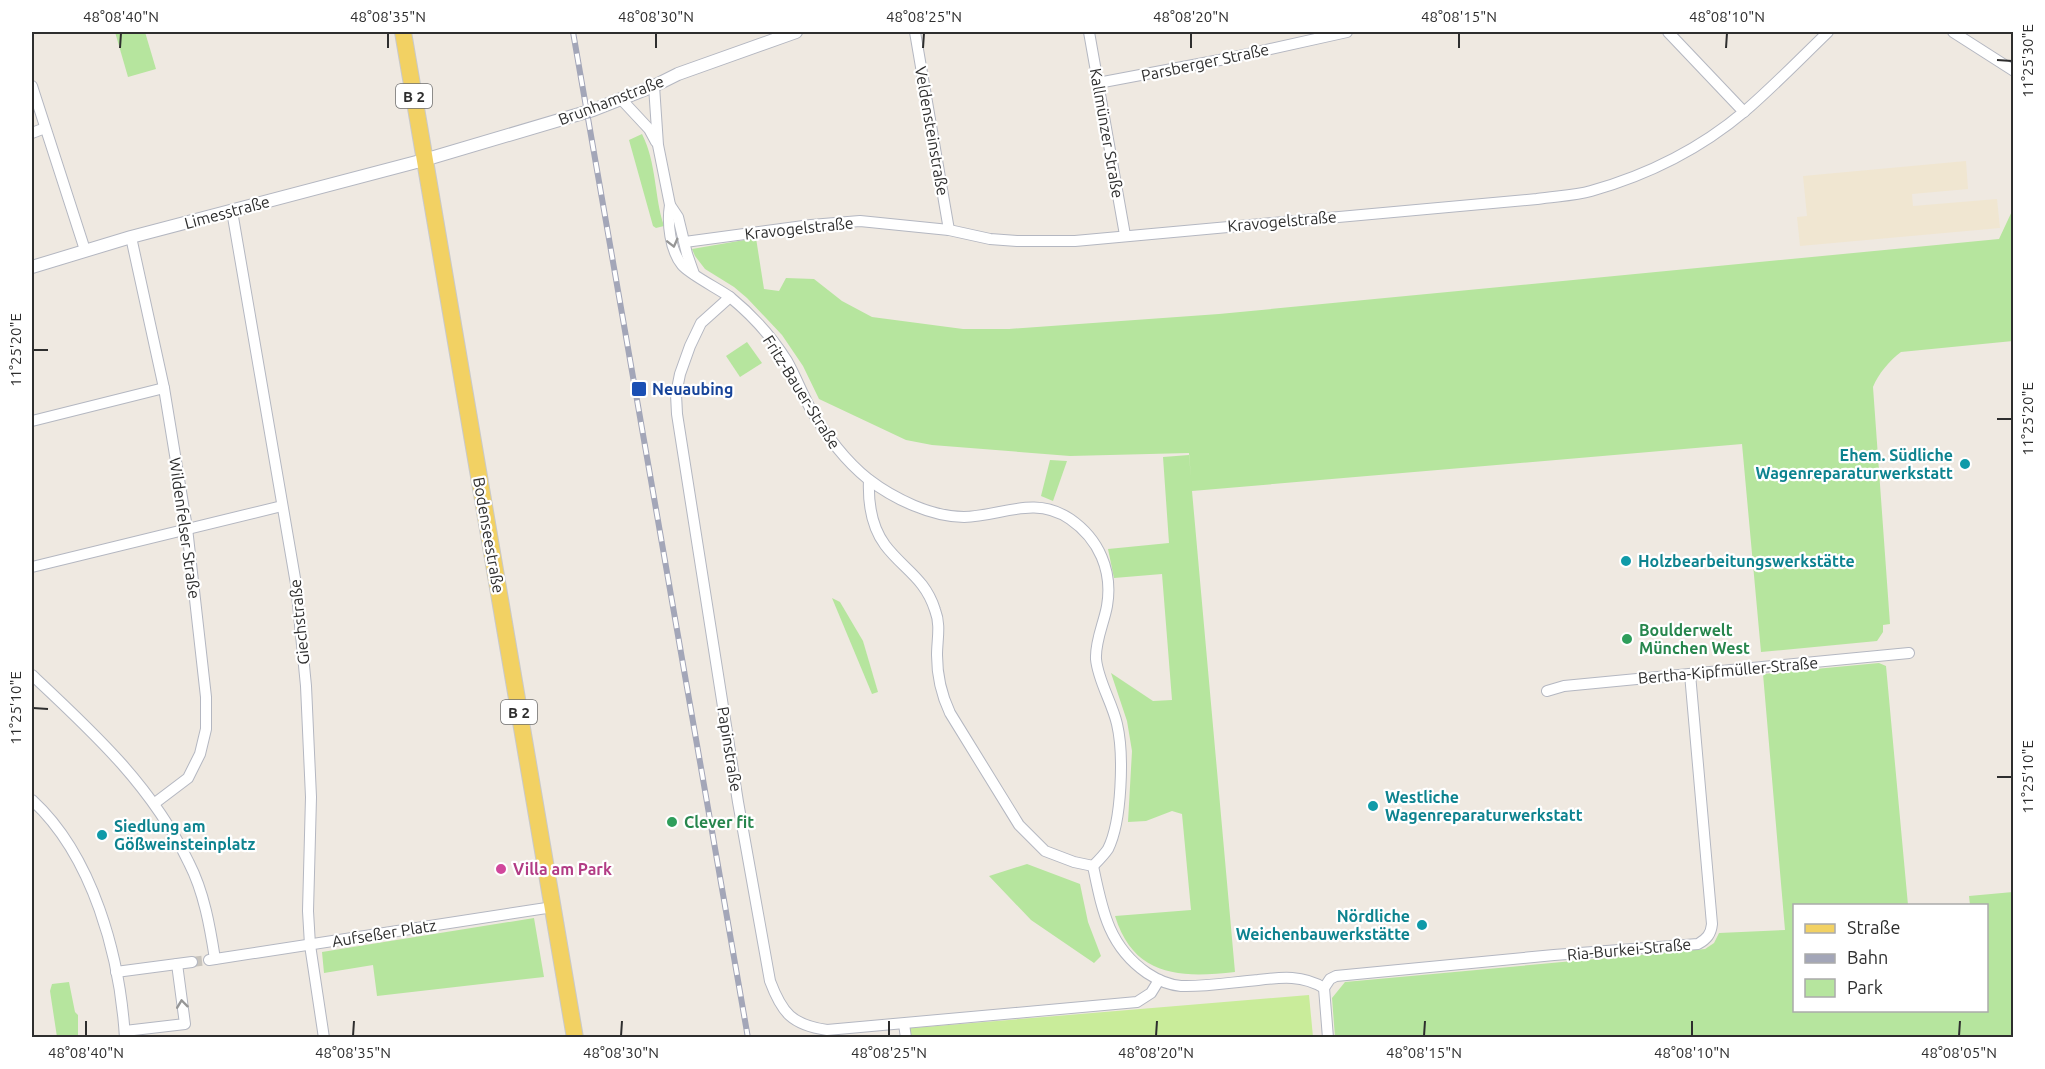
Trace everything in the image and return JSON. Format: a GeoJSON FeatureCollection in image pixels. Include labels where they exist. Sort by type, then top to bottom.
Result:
{"type":"FeatureCollection","features":[{"type":"Feature","properties":{"kind":"main road","name":"Bodenseestraße"},"geometry":{"type":"LineString","coordinates":[[403,32],[574,1038]]}},
{"type":"Feature","properties":{"kind":"street","name":"Brunhamstraße"},"geometry":{"type":"LineString","coordinates":[[424,160],[567,118],[654,86],[687,70],[796,32]]}},
{"type":"Feature","properties":{"kind":"street","name":"Veldensteinstraße"},"geometry":{"type":"LineString","coordinates":[[915,32],[949,230]]}},
{"type":"Feature","properties":{"kind":"street","name":"Kallmünzer Straße"},"geometry":{"type":"LineString","coordinates":[[1089,32],[1125,235]]}},
{"type":"Feature","properties":{"kind":"street","name":"Parsberger Straße"},"geometry":{"type":"LineString","coordinates":[[1098,83],[1225,59],[1347,32]]}},
{"type":"Feature","properties":{"kind":"street"},"geometry":{"type":"LineString","coordinates":[[1668,32],[1744,112]]}},
{"type":"Feature","properties":{"kind":"street","name":"Kravogelstraße"},"geometry":{"type":"LineString","coordinates":[[685,242],[811,225],[860,221],[949,230],[1017,241],[1075,241],[1536,199],[1589,192],[1639,176],[1695,147],[1744,112],[1828,32]]}},
{"type":"Feature","properties":{"kind":"street"},"geometry":{"type":"LineString","coordinates":[[1953,32],[2013,71]]}},
{"type":"Feature","properties":{"kind":"street"},"geometry":{"type":"LineString","coordinates":[[32,86],[85,250]]}},
{"type":"Feature","properties":{"kind":"street"},"geometry":{"type":"LineString","coordinates":[[654,86],[658,145],[670,205],[668,217],[676,255],[681,265],[730,297]]}},
{"type":"Feature","properties":{"kind":"street"},"geometry":{"type":"LineString","coordinates":[[621,99],[649,129],[658,145]]}},
{"type":"Feature","properties":{"kind":"street"},"geometry":{"type":"LineString","coordinates":[[32,133],[45,128]]}},
{"type":"Feature","properties":{"kind":"street","name":"Limesstraße"},"geometry":{"type":"LineString","coordinates":[[32,267],[131,237],[424,160]]}},
{"type":"Feature","properties":{"kind":"street"},"geometry":{"type":"LineString","coordinates":[[670,205],[678,217],[694,274]]}},
{"type":"Feature","properties":{"kind":"street","name":"Giechstraße"},"geometry":{"type":"LineString","coordinates":[[232,211],[296,584],[306,686],[311,797],[308,911],[310,945],[324,1038]]}},
{"type":"Feature","properties":{"kind":"street","name":"Wildenfelser Straße"},"geometry":{"type":"LineString","coordinates":[[131,237],[164,388],[187,528],[206,697],[206,729],[200,754],[188,778],[155,803]]}},
{"type":"Feature","properties":{"kind":"street","name":"Fritz-Bauer-Straße"},"geometry":{"type":"LineString","coordinates":[[730,297],[751,314],[786,360],[834,447],[869,480],[893,496],[916,506],[963,517],[1019,507],[1047,508],[1070,519],[1090,537],[1098,548],[1109,580],[1107,605],[1096,658],[1117,725],[1121,751],[1114,832],[1107,850],[1093,866]]}},
{"type":"Feature","properties":{"kind":"street","name":"Papinstraße"},"geometry":{"type":"LineString","coordinates":[[730,297],[701,323],[690,346],[676,394],[677,414],[736,790],[770,981],[777,1001],[786,1014],[798,1022],[827,1030],[1137,1002],[1152,993],[1159,980]]}},
{"type":"Feature","properties":{"kind":"street"},"geometry":{"type":"LineString","coordinates":[[32,421],[164,388]]}},
{"type":"Feature","properties":{"kind":"street"},"geometry":{"type":"LineString","coordinates":[[869,480],[868,497],[876,530],[885,545],[912,572],[929,594],[936,612],[939,629],[938,675],[941,693],[950,713],[1002,800],[1026,833],[1045,850],[1074,862],[1093,866],[1101,905],[1113,938],[1126,955],[1159,980],[1179,986],[1291,976],[1313,981],[1324,988],[1328,1038]]}},
{"type":"Feature","properties":{"kind":"street"},"geometry":{"type":"LineString","coordinates":[[32,567],[282,506]]}},
{"type":"Feature","properties":{"kind":"street","name":"Bertha-Kipfmüller-Straße"},"geometry":{"type":"LineString","coordinates":[[1547,692],[1564,686],[1910,653]]}},
{"type":"Feature","properties":{"kind":"street","name":"Ria-Burkei-Straße"},"geometry":{"type":"LineString","coordinates":[[1324,988],[1330,979],[1336,976],[1698,944],[1706,939],[1711,932],[1712,924],[1690,674]]}},
{"type":"Feature","properties":{"kind":"street","name":"Aufseßer Platz"},"geometry":{"type":"LineString","coordinates":[[32,675],[106,745],[155,803],[190,864],[210,923],[212,960],[552,907]]}},
{"type":"Feature","properties":{"kind":"street"},"geometry":{"type":"LineString","coordinates":[[32,800],[68,843],[94,893],[108,933],[125,1034],[185,1024],[177,964]]}},
{"type":"Feature","properties":{"kind":"street"},"geometry":{"type":"LineString","coordinates":[[116,972],[192,962]]}},
{"type":"Feature","properties":{"kind":"street"},"geometry":{"type":"LineString","coordinates":[[904,1024],[906,1038]]}},
{"type":"Feature","properties":{"kind":"shaded area"},"geometry":{"type":"Polygon","coordinates":[[[1966,161],[1968,189],[1912,194],[1913,206],[1997,199],[2000,228],[1800,246],[1797,217],[1807,216],[1803,176],[1966,161]]]}},
{"type":"Feature","properties":{"kind":"green space"},"geometry":{"type":"Polygon","coordinates":[[[115,32],[145,32],[156,69],[128,77],[115,32]]]}},
{"type":"Feature","properties":{"kind":"green space"},"geometry":{"type":"Polygon","coordinates":[[[642,134],[653,168],[664,226],[656,228],[653,226],[629,140],[642,134]]]}},
{"type":"Feature","properties":{"kind":"green space"},"geometry":{"type":"Polygon","coordinates":[[[2013,209],[2013,341],[1901,352],[1885,368],[1873,387],[1890,624],[1883,625],[1883,632],[1877,641],[1761,652],[1742,444],[1192,491],[1235,972],[1215,974],[1178,973],[1147,962],[1134,951],[1123,936],[1115,916],[1191,910],[1182,814],[1172,811],[1146,821],[1128,822],[1132,751],[1127,721],[1111,673],[1153,701],[1172,700],[1162,574],[1114,578],[1108,549],[1169,543],[1163,457],[1189,455],[1191,478],[1189,453],[1070,456],[932,445],[906,440],[819,399],[803,366],[782,335],[747,298],[705,269],[692,249],[756,238],[764,289],[779,291],[786,278],[814,279],[842,301],[872,317],[963,329],[1009,329],[1219,314],[1999,239],[2013,209]]]}},
{"type":"Feature","properties":{"kind":"green space"},"geometry":{"type":"Polygon","coordinates":[[[747,342],[762,363],[740,377],[726,356],[747,342]]]}},
{"type":"Feature","properties":{"kind":"green space"},"geometry":{"type":"Polygon","coordinates":[[[1050,460],[1067,461],[1053,501],[1041,496],[1050,460]]]}},
{"type":"Feature","properties":{"kind":"green space"},"geometry":{"type":"Polygon","coordinates":[[[832,598],[840,602],[863,641],[878,692],[872,694],[832,598]]]}},
{"type":"Feature","properties":{"kind":"green space"},"geometry":{"type":"Polygon","coordinates":[[[1879,663],[1886,666],[1908,904],[1793,904],[1793,1012],[1988,1012],[1988,904],[1970,904],[1969,896],[2013,892],[2013,1037],[1335,1037],[1332,998],[1345,982],[1705,949],[1714,943],[1719,933],[1785,930],[1763,674],[1879,663]]]}},
{"type":"Feature","properties":{"kind":"green space"},"geometry":{"type":"Polygon","coordinates":[[[1027,864],[1080,884],[1088,922],[1101,956],[1094,963],[1031,920],[989,876],[1027,864]]]}},
{"type":"Feature","properties":{"kind":"green space"},"geometry":{"type":"Polygon","coordinates":[[[534,918],[544,977],[377,996],[373,965],[324,973],[322,952],[534,918]]]}},
{"type":"Feature","properties":{"kind":"green space"},"geometry":{"type":"Polygon","coordinates":[[[69,982],[75,1012],[78,1015],[78,1037],[57,1037],[50,991],[52,984],[69,982]]]}},
{"type":"Feature","properties":{"kind":"green space"},"geometry":{"type":"Polygon","coordinates":[[[1309,995],[1313,1037],[902,1038],[900,1029],[1309,995]]]}},
{"type":"Feature","properties":{"kind":"tunnel"},"geometry":{"type":"LineString","coordinates":[[192,962],[209,960]]}},
{"type":"Feature","properties":{"kind":"railway"},"geometry":{"type":"LineString","coordinates":[[573,32],[748,1038]]}},
{"type":"Feature","properties":{"kind":"place","name":"Neuaubing"},"geometry":{"type":"Point","coordinates":[639,389]}},
{"type":"Feature","properties":{"kind":"place","name":"Ehem. Südliche Wagenreparaturwerkstatt"},"geometry":{"type":"Point","coordinates":[1965,464]}},
{"type":"Feature","properties":{"kind":"place","name":"Holzbearbeitungswerkstätte"},"geometry":{"type":"Point","coordinates":[1626,561]}},
{"type":"Feature","properties":{"kind":"place","name":"Boulderwelt München West"},"geometry":{"type":"Point","coordinates":[1627,639]}},
{"type":"Feature","properties":{"kind":"place","name":"Westliche Wagenreparaturwerkstatt"},"geometry":{"type":"Point","coordinates":[1373,806]}},
{"type":"Feature","properties":{"kind":"place","name":"Clever fit"},"geometry":{"type":"Point","coordinates":[672,822]}},
{"type":"Feature","properties":{"kind":"place","name":"Siedlung am Gößweinsteinplatz"},"geometry":{"type":"Point","coordinates":[102,835]}},
{"type":"Feature","properties":{"kind":"place","name":"Villa am Park"},"geometry":{"type":"Point","coordinates":[501,869]}},
{"type":"Feature","properties":{"kind":"place","name":"Nördliche Weichenbauwerkstätte"},"geometry":{"type":"Point","coordinates":[1422,925]}}]}
